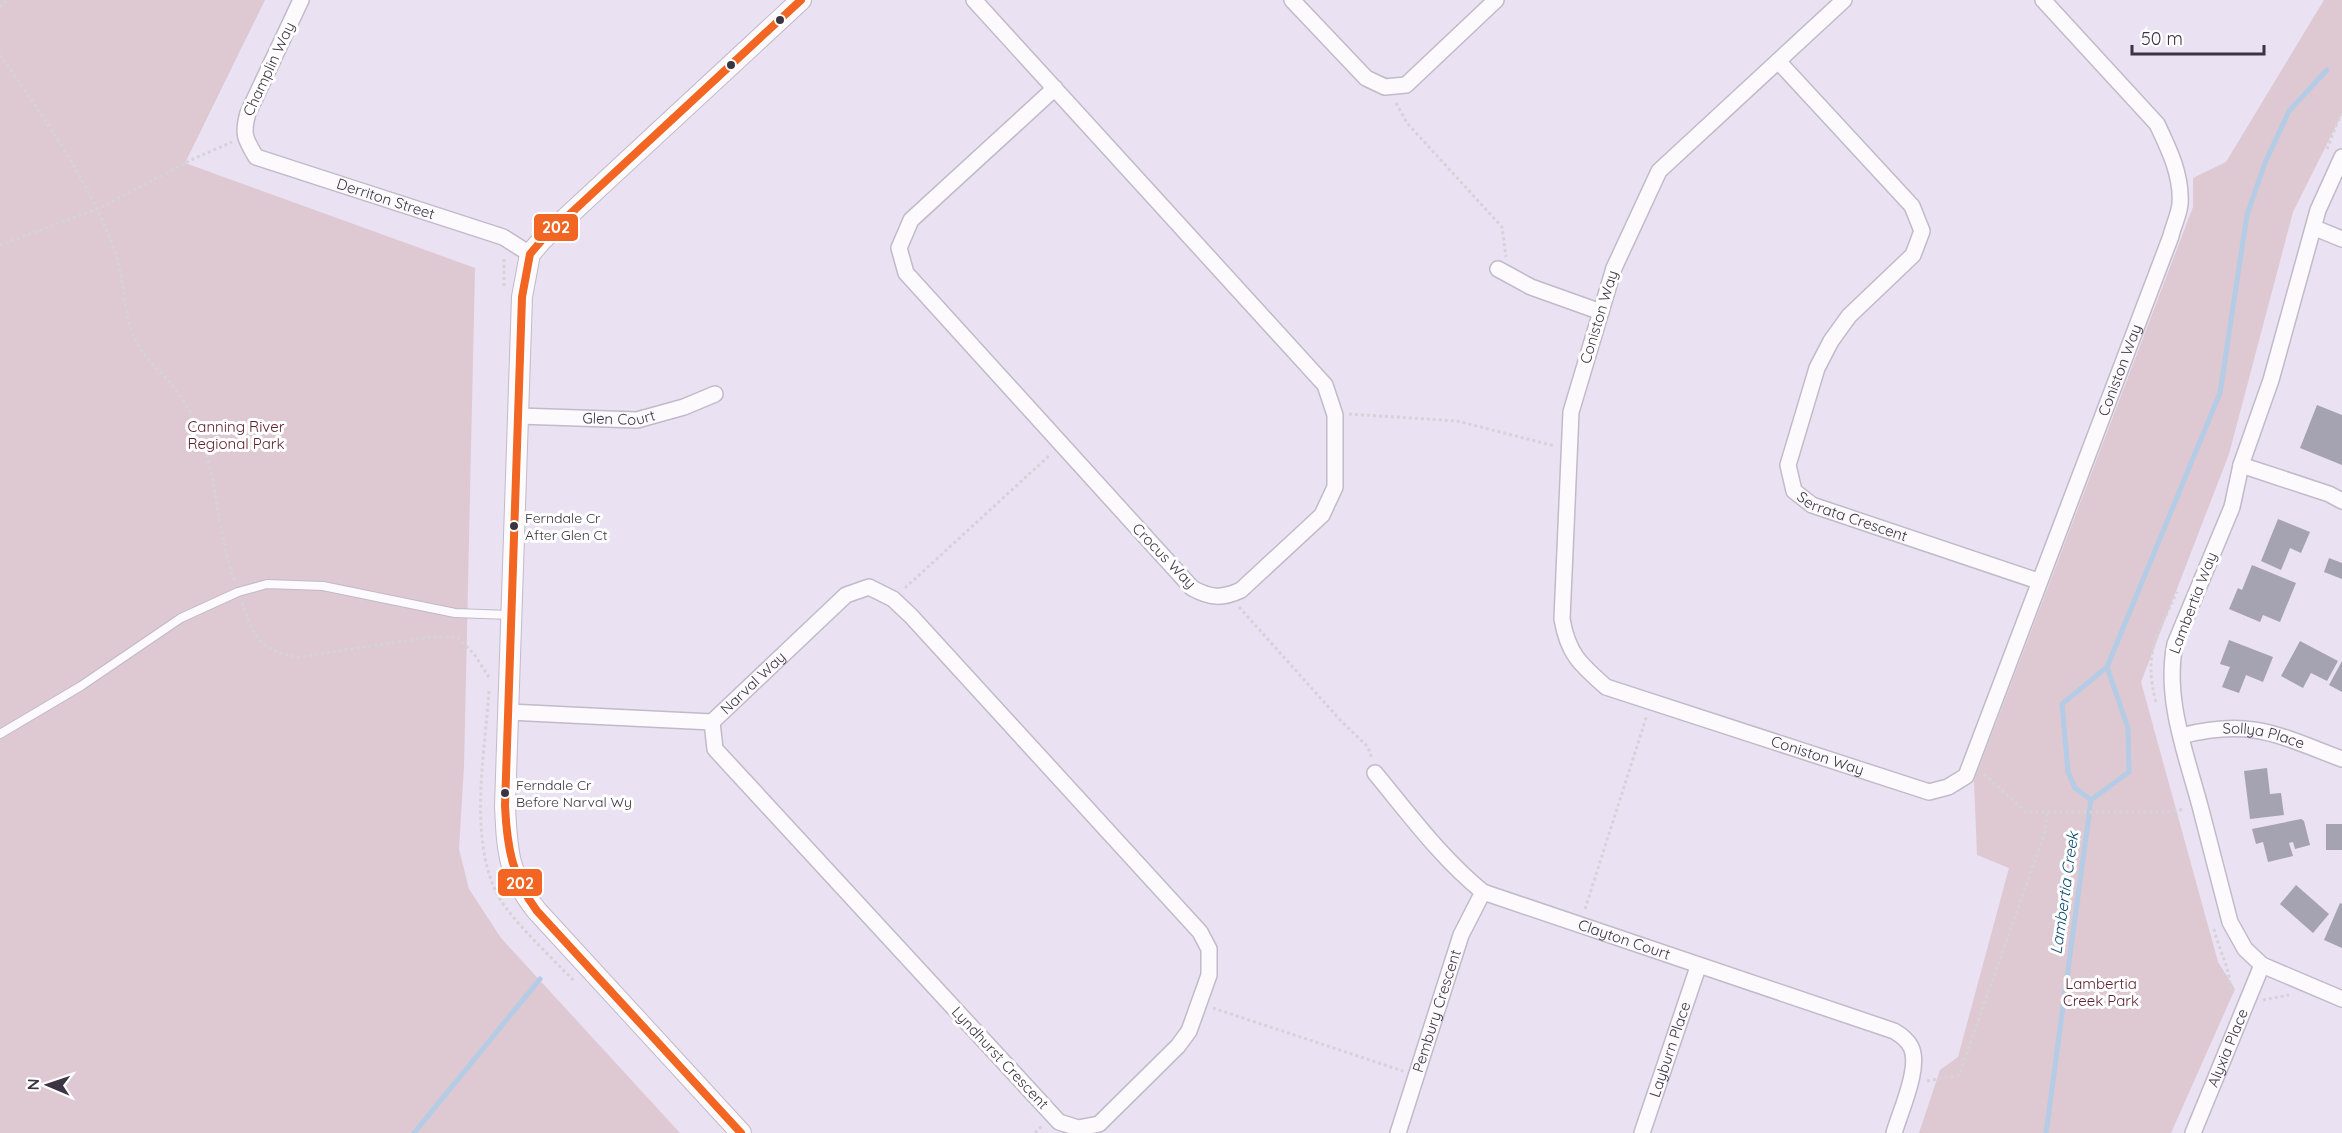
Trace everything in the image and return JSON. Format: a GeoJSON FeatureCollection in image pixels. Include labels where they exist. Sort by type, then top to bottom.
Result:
{"type":"FeatureCollection","features":[{"type":"Feature","properties":{"kind":"street","name":"Champlin Way"},"geometry":{"type":"LineString","coordinates":[[238,141],[248,113],[301,0]]}},
{"type":"Feature","properties":{"kind":"street"},"geometry":{"type":"LineString","coordinates":[[741,1133],[522,893],[514,876],[507,841],[505,806],[522,297],[530,255],[556,226],[801,0]]}},
{"type":"Feature","properties":{"kind":"street"},"geometry":{"type":"LineString","coordinates":[[974,0],[1325,385],[1335,415],[1335,487],[1322,515],[1242,590],[1230,595]]}},
{"type":"Feature","properties":{"kind":"street"},"geometry":{"type":"LineString","coordinates":[[1292,0],[1366,78],[1385,87],[1406,85],[1496,0]]}},
{"type":"Feature","properties":{"kind":"street","name":"Coniston Way"},"geometry":{"type":"LineString","coordinates":[[1845,0],[1659,171],[1614,267],[1570,412],[1562,619],[1565,639],[1574,658],[1606,687],[1929,792],[1948,787],[1966,776],[1970,767],[2038,581],[2166,247],[2180,204],[2177,174],[2170,149],[2157,124],[2043,0]]}},
{"type":"Feature","properties":{"kind":"street","name":"Serrata Crescent"},"geometry":{"type":"LineString","coordinates":[[1778,61],[1912,206],[1922,231],[1913,255],[1849,316],[1831,341],[1817,368],[1788,465],[1794,491],[1812,505],[2038,581]]}},
{"type":"Feature","properties":{"kind":"street","name":"Crocus Way"},"geometry":{"type":"LineString","coordinates":[[1055,88],[911,220],[899,248],[906,273],[1192,588],[1209,597],[1230,595]]}},
{"type":"Feature","properties":{"kind":"street","name":"Derriton Street"},"geometry":{"type":"LineString","coordinates":[[238,141],[256,157],[269,164],[503,237],[530,255]]}},
{"type":"Feature","properties":{"kind":"street","name":"Lambertia Way"},"geometry":{"type":"LineString","coordinates":[[2342,157],[2318,210],[2315,228],[2271,380],[2241,465],[2232,507],[2175,644],[2170,665],[2171,687],[2181,736],[2230,922],[2245,949],[2262,965],[2342,999]]}},
{"type":"Feature","properties":{"kind":"street"},"geometry":{"type":"LineString","coordinates":[[2315,228],[2342,239]]}},
{"type":"Feature","properties":{"kind":"street"},"geometry":{"type":"LineString","coordinates":[[1498,269],[1531,287],[1600,312]]}},
{"type":"Feature","properties":{"kind":"street","name":"Glen Court"},"geometry":{"type":"LineString","coordinates":[[519,416],[637,420],[684,407],[715,394]]}},
{"type":"Feature","properties":{"kind":"street"},"geometry":{"type":"LineString","coordinates":[[2241,465],[2329,494],[2342,501]]}},
{"type":"Feature","properties":{"kind":"street","name":"Lyndhurst Crescent"},"geometry":{"type":"LineString","coordinates":[[712,722],[716,748],[1059,1122],[1078,1128],[1099,1124],[1178,1046],[1189,1030],[1209,975],[1209,949],[1200,932],[893,599],[869,587]]}},
{"type":"Feature","properties":{"kind":"street","name":"Narval Way"},"geometry":{"type":"LineString","coordinates":[[509,712],[712,722],[846,595],[869,587]]}},
{"type":"Feature","properties":{"kind":"street","name":"Sollya Place"},"geometry":{"type":"LineString","coordinates":[[2181,736],[2208,729],[2244,727],[2263,730],[2342,759]]}},
{"type":"Feature","properties":{"kind":"street","name":"Clayton Court"},"geometry":{"type":"LineString","coordinates":[[1375,772],[1466,879],[1483,891],[1698,966],[1879,1024],[1905,1038],[1912,1048],[1914,1063],[1910,1084]]}},
{"type":"Feature","properties":{"kind":"street","name":"Pembury Crescent"},"geometry":{"type":"LineString","coordinates":[[1398,1133],[1461,935],[1483,891]]}},
{"type":"Feature","properties":{"kind":"street","name":"Alyxia Place"},"geometry":{"type":"LineString","coordinates":[[2193,1133],[2262,965]]}},
{"type":"Feature","properties":{"kind":"street","name":"Layburn Place"},"geometry":{"type":"LineString","coordinates":[[1642,1133],[1698,966]]}},
{"type":"Feature","properties":{"kind":"street"},"geometry":{"type":"LineString","coordinates":[[1894,1133],[1910,1084]]}},
{"type":"Feature","properties":{"kind":"lane"},"geometry":{"type":"LineString","coordinates":[[0,734],[81,686],[181,618],[238,592],[267,584],[299,583],[454,613],[512,615]]}},
{"type":"Feature","properties":{"kind":"path"},"geometry":{"type":"LineString","coordinates":[[0,7],[6,0]]}},
{"type":"Feature","properties":{"kind":"path"},"geometry":{"type":"LineString","coordinates":[[0,55],[31,99],[97,209],[117,258],[128,325],[151,365],[168,380],[189,408],[202,440],[226,557],[246,617],[262,644],[279,654],[299,657],[431,637],[458,637],[474,654],[489,677]]}},
{"type":"Feature","properties":{"kind":"path"},"geometry":{"type":"LineString","coordinates":[[1392,87],[1394,98],[1407,123],[1502,227],[1508,255],[1498,269]]}},
{"type":"Feature","properties":{"kind":"path"},"geometry":{"type":"LineString","coordinates":[[2327,151],[2342,111]]}},
{"type":"Feature","properties":{"kind":"path"},"geometry":{"type":"LineString","coordinates":[[0,245],[97,209],[238,141]]}},
{"type":"Feature","properties":{"kind":"path"},"geometry":{"type":"LineString","coordinates":[[1335,415],[1368,414],[1457,421],[1545,445],[1569,447]]}},
{"type":"Feature","properties":{"kind":"path"},"geometry":{"type":"LineString","coordinates":[[893,599],[1061,445]]}},
{"type":"Feature","properties":{"kind":"path"},"geometry":{"type":"LineString","coordinates":[[2157,706],[2152,684],[2150,651],[2180,587]]}},
{"type":"Feature","properties":{"kind":"path"},"geometry":{"type":"LineString","coordinates":[[1230,595],[1249,622],[1368,747],[1375,772]]}},
{"type":"Feature","properties":{"kind":"path"},"geometry":{"type":"LineString","coordinates":[[1580,926],[1651,702]]}},
{"type":"Feature","properties":{"kind":"path"},"geometry":{"type":"LineString","coordinates":[[1970,767],[1981,771],[2026,812],[2168,812],[2199,806]]}},
{"type":"Feature","properties":{"kind":"path"},"geometry":{"type":"LineString","coordinates":[[2181,800],[2186,819]]}},
{"type":"Feature","properties":{"kind":"path"},"geometry":{"type":"LineString","coordinates":[[1910,1084],[1959,1075],[2045,832],[2047,812]]}},
{"type":"Feature","properties":{"kind":"path"},"geometry":{"type":"LineString","coordinates":[[2211,918],[2220,953],[2231,977],[2230,990],[2268,1001],[2293,994]]}},
{"type":"Feature","properties":{"kind":"path"},"geometry":{"type":"LineString","coordinates":[[1200,1002],[1228,1014],[1360,1059],[1416,1075]]}},
{"type":"Feature","properties":{"kind":"green space","name":"Canning River Regional Park"},"geometry":{"type":"Polygon","coordinates":[[[0,0],[265,0],[185,163],[475,268],[464,766],[459,849],[469,889],[501,938],[680,1133],[0,1133],[0,0]]]}},
{"type":"Feature","properties":{"kind":"green space","name":"Lambertia Creek Park"},"geometry":{"type":"Polygon","coordinates":[[[2324,0],[2342,0],[2342,114],[2293,212],[2229,454],[2141,682],[2218,962],[2235,989],[2171,1133],[1919,1133],[1940,1070],[1958,1057],[2009,868],[1977,855],[1974,781],[2193,207],[2193,178],[2226,162],[2324,0]]]}},
{"type":"Feature","properties":{"kind":"building"},"geometry":{"type":"Polygon","coordinates":[[[2317,405],[2342,415],[2342,465],[2300,448],[2317,405]]]}},
{"type":"Feature","properties":{"kind":"building"},"geometry":{"type":"Polygon","coordinates":[[[2278,519],[2310,532],[2301,553],[2290,548],[2281,570],[2261,561],[2278,519]]]}},
{"type":"Feature","properties":{"kind":"building"},"geometry":{"type":"Polygon","coordinates":[[[2329,558],[2342,563],[2342,579],[2324,572],[2329,558]]]}},
{"type":"Feature","properties":{"kind":"building"},"geometry":{"type":"Polygon","coordinates":[[[2252,565],[2296,583],[2280,622],[2263,615],[2260,622],[2229,609],[2238,588],[2242,590],[2252,565]]]}},
{"type":"Feature","properties":{"kind":"building"},"geometry":{"type":"Polygon","coordinates":[[[2229,640],[2273,657],[2263,682],[2246,675],[2239,693],[2222,687],[2230,667],[2220,664],[2229,640]]]}},
{"type":"Feature","properties":{"kind":"building"},"geometry":{"type":"Polygon","coordinates":[[[2300,641],[2338,661],[2327,681],[2311,673],[2303,688],[2281,676],[2300,641]]]}},
{"type":"Feature","properties":{"kind":"building"},"geometry":{"type":"Polygon","coordinates":[[[2342,661],[2342,692],[2329,685],[2342,661]]]}},
{"type":"Feature","properties":{"kind":"building"},"geometry":{"type":"Polygon","coordinates":[[[2267,768],[2270,794],[2281,793],[2284,815],[2250,819],[2244,771],[2267,768]]]}},
{"type":"Feature","properties":{"kind":"building"},"geometry":{"type":"Polygon","coordinates":[[[2301,819],[2304,821],[2310,845],[2295,849],[2293,842],[2289,843],[2293,856],[2268,862],[2263,842],[2256,844],[2252,829],[2301,819]]]}},
{"type":"Feature","properties":{"kind":"building"},"geometry":{"type":"Polygon","coordinates":[[[2326,824],[2342,824],[2342,850],[2326,850],[2326,824]]]}},
{"type":"Feature","properties":{"kind":"building"},"geometry":{"type":"Polygon","coordinates":[[[2296,885],[2329,914],[2313,933],[2280,904],[2296,885]]]}},
{"type":"Feature","properties":{"kind":"building"},"geometry":{"type":"Polygon","coordinates":[[[2340,903],[2342,904],[2342,948],[2324,940],[2340,903]]]}},
{"type":"Feature","properties":{"kind":"waterway"},"geometry":{"type":"LineString","coordinates":[[2091,800],[2129,772],[2128,728],[2107,667],[2220,393],[2247,215],[2265,163],[2289,111],[2327,70]]}},
{"type":"Feature","properties":{"kind":"waterway"},"geometry":{"type":"LineString","coordinates":[[2091,800],[2075,788],[2068,772],[2062,704],[2107,667]]}},
{"type":"Feature","properties":{"kind":"waterway","name":"Lambertia Creek"},"geometry":{"type":"LineString","coordinates":[[2046,1133],[2091,800]]}},
{"type":"Feature","properties":{"kind":"waterway"},"geometry":{"type":"LineString","coordinates":[[414,1133],[540,979]]}},
{"type":"Feature","properties":{"kind":"transit line","name":"202"},"geometry":{"type":"LineString","coordinates":[[741,1133],[537,911],[522,886],[512,861],[505,806],[522,297],[530,254],[542,240],[801,0]]}},
{"type":"Feature","properties":{"kind":"place","name":"Ferndale Cr After Glen Ct"},"geometry":{"type":"Point","coordinates":[514,526]}},
{"type":"Feature","properties":{"kind":"place","name":"Ferndale Cr Before Narval Wy"},"geometry":{"type":"Point","coordinates":[505,793]}}]}
